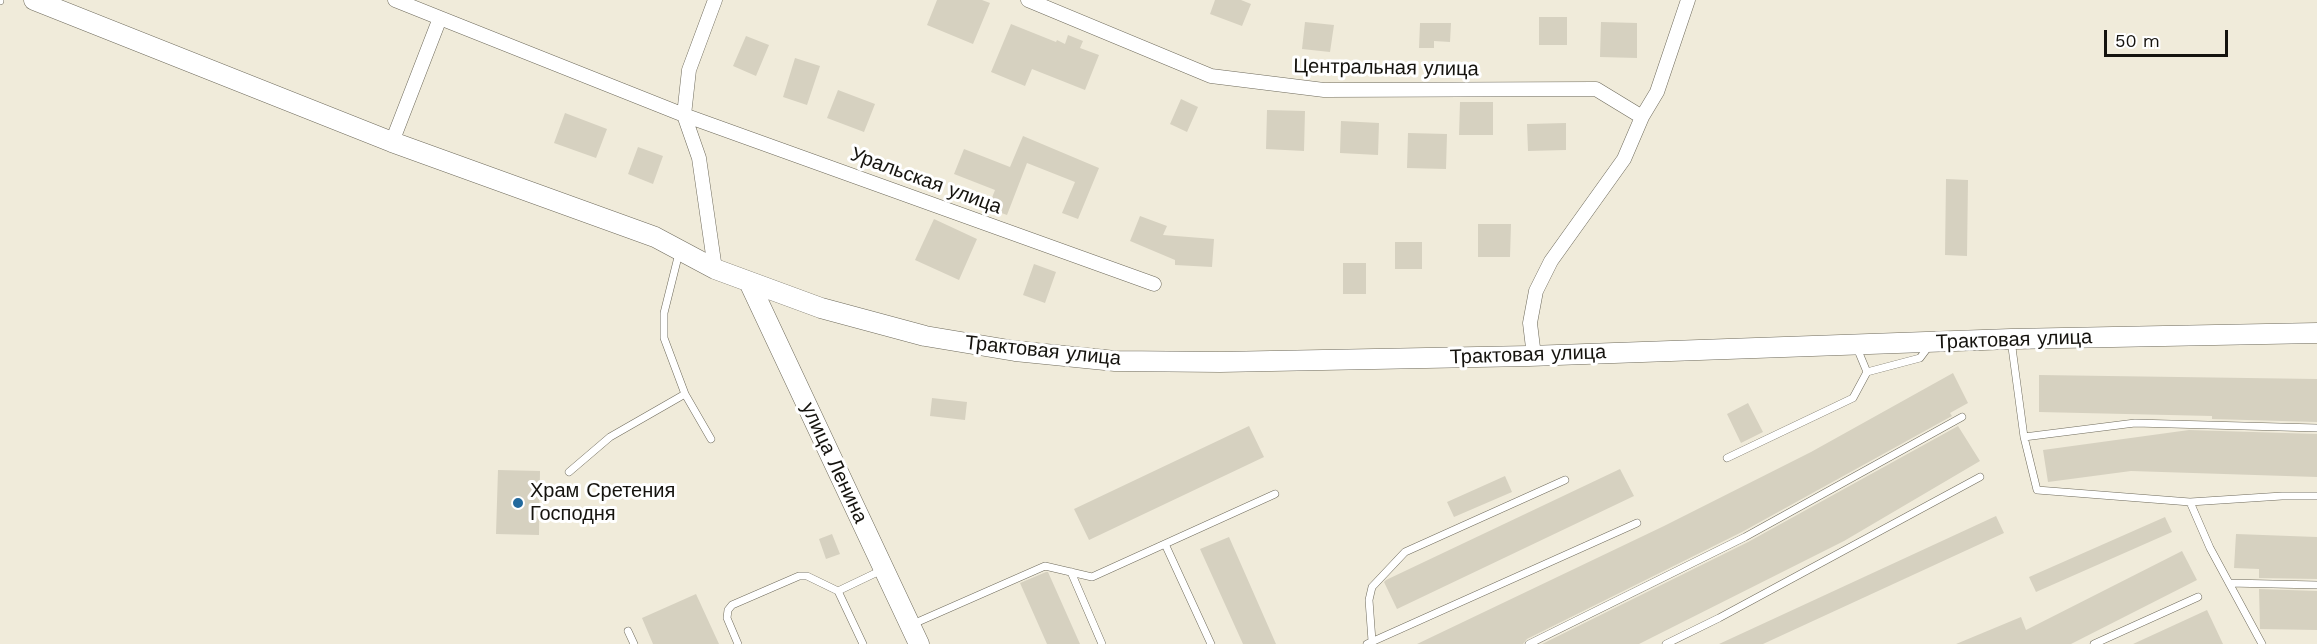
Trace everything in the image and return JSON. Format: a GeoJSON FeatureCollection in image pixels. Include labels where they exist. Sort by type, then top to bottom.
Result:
{"type":"FeatureCollection","features":[{"type":"Feature","properties":{"kind":"street","name":"Трактовая улица"},"geometry":{"type":"LineString","coordinates":[[34,0],[392,142],[655,237],[716,269],[820,308],[925,336],[1026,352],[1115,361],[1220,363],[1534,356],[2011,339],[2317,333]]}},
{"type":"Feature","properties":{"kind":"street"},"geometry":{"type":"LineString","coordinates":[[392,142],[440,18],[395,0]]}},
{"type":"Feature","properties":{"kind":"street"},"geometry":{"type":"LineString","coordinates":[[715,0],[689,70],[684,115],[699,158],[716,269]]}},
{"type":"Feature","properties":{"kind":"street","name":"Центральная улица"},"geometry":{"type":"LineString","coordinates":[[1028,0],[1211,76],[1324,90],[1596,89],[1642,117]]}},
{"type":"Feature","properties":{"kind":"street"},"geometry":{"type":"LineString","coordinates":[[1534,356],[1530,323],[1536,291],[1551,261],[1624,159],[1642,117],[1657,92],[1688,0]]}},
{"type":"Feature","properties":{"kind":"street","name":"Уральская улица"},"geometry":{"type":"LineString","coordinates":[[440,18],[684,115],[1154,284]]}},
{"type":"Feature","properties":{"kind":"street","name":"улица Ленина"},"geometry":{"type":"LineString","coordinates":[[749,282],[919,644]]}},
{"type":"Feature","properties":{"kind":"lane"},"geometry":{"type":"LineString","coordinates":[[680,249],[664,313],[664,338],[686,394],[711,439]]}},
{"type":"Feature","properties":{"kind":"lane"},"geometry":{"type":"LineString","coordinates":[[2011,339],[2024,437],[2037,490],[2190,502],[2317,496]]}},
{"type":"Feature","properties":{"kind":"lane"},"geometry":{"type":"LineString","coordinates":[[1727,458],[1853,398],[1867,372],[1920,358],[1932,342]]}},
{"type":"Feature","properties":{"kind":"lane"},"geometry":{"type":"LineString","coordinates":[[1856,345],[1867,372]]}},
{"type":"Feature","properties":{"kind":"lane"},"geometry":{"type":"LineString","coordinates":[[569,472],[610,437],[686,394]]}},
{"type":"Feature","properties":{"kind":"lane"},"geometry":{"type":"LineString","coordinates":[[1528,644],[1745,537],[1962,417]]}},
{"type":"Feature","properties":{"kind":"lane"},"geometry":{"type":"LineString","coordinates":[[2024,437],[2135,423],[2317,428]]}},
{"type":"Feature","properties":{"kind":"lane"},"geometry":{"type":"LineString","coordinates":[[1666,644],[1719,618],[1980,477]]}},
{"type":"Feature","properties":{"kind":"lane"},"geometry":{"type":"LineString","coordinates":[[1564,480],[1405,552],[1372,587],[1369,600],[1369,643],[1637,523]]}},
{"type":"Feature","properties":{"kind":"lane"},"geometry":{"type":"LineString","coordinates":[[911,625],[1045,566],[1092,577],[1275,494]]}},
{"type":"Feature","properties":{"kind":"lane"},"geometry":{"type":"LineString","coordinates":[[2190,502],[2229,583],[2262,644]]}},
{"type":"Feature","properties":{"kind":"lane"},"geometry":{"type":"LineString","coordinates":[[1165,544],[1211,644]]}},
{"type":"Feature","properties":{"kind":"lane"},"geometry":{"type":"LineString","coordinates":[[838,591],[884,570]]}},
{"type":"Feature","properties":{"kind":"lane"},"geometry":{"type":"LineString","coordinates":[[1071,572],[1102,644]]}},
{"type":"Feature","properties":{"kind":"lane"},"geometry":{"type":"LineString","coordinates":[[738,644],[727,618],[728,610],[732,605],[799,576],[807,576],[838,591],[863,644]]}},
{"type":"Feature","properties":{"kind":"lane"},"geometry":{"type":"LineString","coordinates":[[2229,583],[2317,585]]}},
{"type":"Feature","properties":{"kind":"lane"},"geometry":{"type":"LineString","coordinates":[[2094,644],[2198,597]]}},
{"type":"Feature","properties":{"kind":"lane"},"geometry":{"type":"LineString","coordinates":[[628,631],[634,644]]}},
{"type":"Feature","properties":{"kind":"building"},"geometry":{"type":"Polygon","coordinates":[[[937,0],[982,0],[990,3],[973,44],[927,25],[937,0]]]}},
{"type":"Feature","properties":{"kind":"building"},"geometry":{"type":"Polygon","coordinates":[[[1215,0],[1241,0],[1251,4],[1242,26],[1210,14],[1215,0]]]}},
{"type":"Feature","properties":{"kind":"building"},"geometry":{"type":"Polygon","coordinates":[[[1539,17],[1567,17],[1567,45],[1539,45],[1539,17]]]}},
{"type":"Feature","properties":{"kind":"building"},"geometry":{"type":"Polygon","coordinates":[[[1305,22],[1334,25],[1330,52],[1302,49],[1305,22]]]}},
{"type":"Feature","properties":{"kind":"building"},"geometry":{"type":"Polygon","coordinates":[[[1601,22],[1637,23],[1637,58],[1600,57],[1601,22]]]}},
{"type":"Feature","properties":{"kind":"building"},"geometry":{"type":"Polygon","coordinates":[[[1420,23],[1451,23],[1450,42],[1434,41],[1434,48],[1419,48],[1420,23]]]}},
{"type":"Feature","properties":{"kind":"building"},"geometry":{"type":"Polygon","coordinates":[[[1011,24],[1065,44],[1068,35],[1083,41],[1080,48],[1099,55],[1085,90],[1032,69],[1025,86],[991,72],[1011,24]]]}},
{"type":"Feature","properties":{"kind":"building"},"geometry":{"type":"Polygon","coordinates":[[[746,36],[769,45],[756,76],[733,66],[746,36]]]}},
{"type":"Feature","properties":{"kind":"building"},"geometry":{"type":"Polygon","coordinates":[[[795,58],[820,66],[807,105],[783,97],[795,58]]]}},
{"type":"Feature","properties":{"kind":"building"},"geometry":{"type":"Polygon","coordinates":[[[838,90],[875,104],[864,132],[827,118],[838,90]]]}},
{"type":"Feature","properties":{"kind":"building"},"geometry":{"type":"Polygon","coordinates":[[[1181,99],[1198,107],[1187,132],[1170,124],[1181,99]]]}},
{"type":"Feature","properties":{"kind":"building"},"geometry":{"type":"Polygon","coordinates":[[[1460,102],[1493,102],[1493,135],[1459,135],[1460,102]]]}},
{"type":"Feature","properties":{"kind":"building"},"geometry":{"type":"Polygon","coordinates":[[[1267,110],[1305,111],[1304,151],[1266,149],[1267,110]]]}},
{"type":"Feature","properties":{"kind":"building"},"geometry":{"type":"Polygon","coordinates":[[[565,113],[607,129],[596,158],[554,143],[565,113]]]}},
{"type":"Feature","properties":{"kind":"building"},"geometry":{"type":"Polygon","coordinates":[[[1341,121],[1379,123],[1378,155],[1340,153],[1341,121]]]}},
{"type":"Feature","properties":{"kind":"building"},"geometry":{"type":"Polygon","coordinates":[[[1566,123],[1566,150],[1528,151],[1527,124],[1566,123]]]}},
{"type":"Feature","properties":{"kind":"building"},"geometry":{"type":"Polygon","coordinates":[[[1408,133],[1447,134],[1446,169],[1407,168],[1408,133]]]}},
{"type":"Feature","properties":{"kind":"building"},"geometry":{"type":"Polygon","coordinates":[[[1023,136],[1099,168],[1078,219],[1062,213],[1075,182],[1027,163],[1007,215],[988,208],[995,190],[954,174],[964,149],[1010,167],[1023,136]]]}},
{"type":"Feature","properties":{"kind":"building"},"geometry":{"type":"Polygon","coordinates":[[[638,147],[663,156],[653,184],[628,174],[638,147]]]}},
{"type":"Feature","properties":{"kind":"building"},"geometry":{"type":"Polygon","coordinates":[[[1946,179],[1968,180],[1967,256],[1945,255],[1946,179]]]}},
{"type":"Feature","properties":{"kind":"building"},"geometry":{"type":"Polygon","coordinates":[[[1140,216],[1167,226],[1163,235],[1214,239],[1212,267],[1175,265],[1175,260],[1130,241],[1140,216]]]}},
{"type":"Feature","properties":{"kind":"building"},"geometry":{"type":"Polygon","coordinates":[[[934,219],[977,239],[959,280],[915,260],[934,219]]]}},
{"type":"Feature","properties":{"kind":"building"},"geometry":{"type":"Polygon","coordinates":[[[1478,224],[1511,224],[1510,257],[1478,257],[1478,224]]]}},
{"type":"Feature","properties":{"kind":"building"},"geometry":{"type":"Polygon","coordinates":[[[1395,242],[1422,242],[1422,269],[1395,269],[1395,242]]]}},
{"type":"Feature","properties":{"kind":"building"},"geometry":{"type":"Polygon","coordinates":[[[1343,263],[1366,263],[1366,294],[1343,294],[1343,263]]]}},
{"type":"Feature","properties":{"kind":"building"},"geometry":{"type":"Polygon","coordinates":[[[1034,264],[1056,272],[1045,303],[1023,295],[1034,264]]]}},
{"type":"Feature","properties":{"kind":"building"},"geometry":{"type":"Polygon","coordinates":[[[1953,373],[1968,403],[1950,413],[1952,416],[1742,532],[1527,639],[1523,644],[1417,644],[1664,526],[1811,452],[1953,373]]]}},
{"type":"Feature","properties":{"kind":"building"},"geometry":{"type":"Polygon","coordinates":[[[2039,375],[2317,379],[2317,422],[2212,419],[2212,416],[2039,412],[2039,375]]]}},
{"type":"Feature","properties":{"kind":"building"},"geometry":{"type":"Polygon","coordinates":[[[932,398],[967,402],[965,420],[930,416],[932,398]]]}},
{"type":"Feature","properties":{"kind":"building"},"geometry":{"type":"Polygon","coordinates":[[[1748,403],[1763,432],[1741,443],[1727,414],[1748,403]]]}},
{"type":"Feature","properties":{"kind":"building"},"geometry":{"type":"Polygon","coordinates":[[[1249,426],[1264,457],[1089,540],[1074,509],[1249,426]]]}},
{"type":"Feature","properties":{"kind":"building"},"geometry":{"type":"Polygon","coordinates":[[[1958,426],[1980,461],[1844,541],[1639,644],[1542,644],[1748,542],[1958,426]]]}},
{"type":"Feature","properties":{"kind":"building"},"geometry":{"type":"Polygon","coordinates":[[[2189,430],[2317,434],[2317,477],[2131,471],[2048,482],[2043,450],[2189,430]]]}},
{"type":"Feature","properties":{"kind":"building"},"geometry":{"type":"Polygon","coordinates":[[[1620,469],[1634,496],[1397,609],[1384,582],[1386,580],[1620,469]]]}},
{"type":"Feature","properties":{"kind":"building","name":"Храм Сретения Господня"},"geometry":{"type":"Polygon","coordinates":[[[498,470],[540,471],[539,535],[496,534],[498,470]]]}},
{"type":"Feature","properties":{"kind":"building"},"geometry":{"type":"Polygon","coordinates":[[[1505,476],[1512,492],[1454,517],[1447,502],[1505,476]]]}},
{"type":"Feature","properties":{"kind":"building"},"geometry":{"type":"Polygon","coordinates":[[[1996,516],[2004,533],[1763,644],[1719,644],[1996,516]]]}},
{"type":"Feature","properties":{"kind":"building"},"geometry":{"type":"Polygon","coordinates":[[[2165,517],[2172,532],[2036,592],[2029,577],[2165,517]]]}},
{"type":"Feature","properties":{"kind":"building"},"geometry":{"type":"Polygon","coordinates":[[[832,534],[840,554],[826,559],[819,539],[832,534]]]}},
{"type":"Feature","properties":{"kind":"building"},"geometry":{"type":"Polygon","coordinates":[[[2236,534],[2317,537],[2317,579],[2259,578],[2259,569],[2234,568],[2236,534]]]}},
{"type":"Feature","properties":{"kind":"building"},"geometry":{"type":"Polygon","coordinates":[[[1229,537],[1276,644],[1243,644],[1200,549],[1229,537]]]}},
{"type":"Feature","properties":{"kind":"building"},"geometry":{"type":"Polygon","coordinates":[[[2182,551],[2197,580],[2071,644],[1956,644],[2021,617],[2026,630],[2182,551]]]}},
{"type":"Feature","properties":{"kind":"building"},"geometry":{"type":"Polygon","coordinates":[[[1048,572],[1080,644],[1047,644],[1020,583],[1048,572]]]}},
{"type":"Feature","properties":{"kind":"building"},"geometry":{"type":"Polygon","coordinates":[[[2259,589],[2317,591],[2317,630],[2260,629],[2259,589]]]}},
{"type":"Feature","properties":{"kind":"building"},"geometry":{"type":"Polygon","coordinates":[[[696,594],[719,644],[653,644],[642,618],[696,594]]]}},
{"type":"Feature","properties":{"kind":"building"},"geometry":{"type":"Polygon","coordinates":[[[2207,610],[2223,644],[2133,644],[2207,610]]]}},
{"type":"Feature","properties":{"kind":"place","name":"Храм Сретения Господня"},"geometry":{"type":"Point","coordinates":[518,503]}}]}
